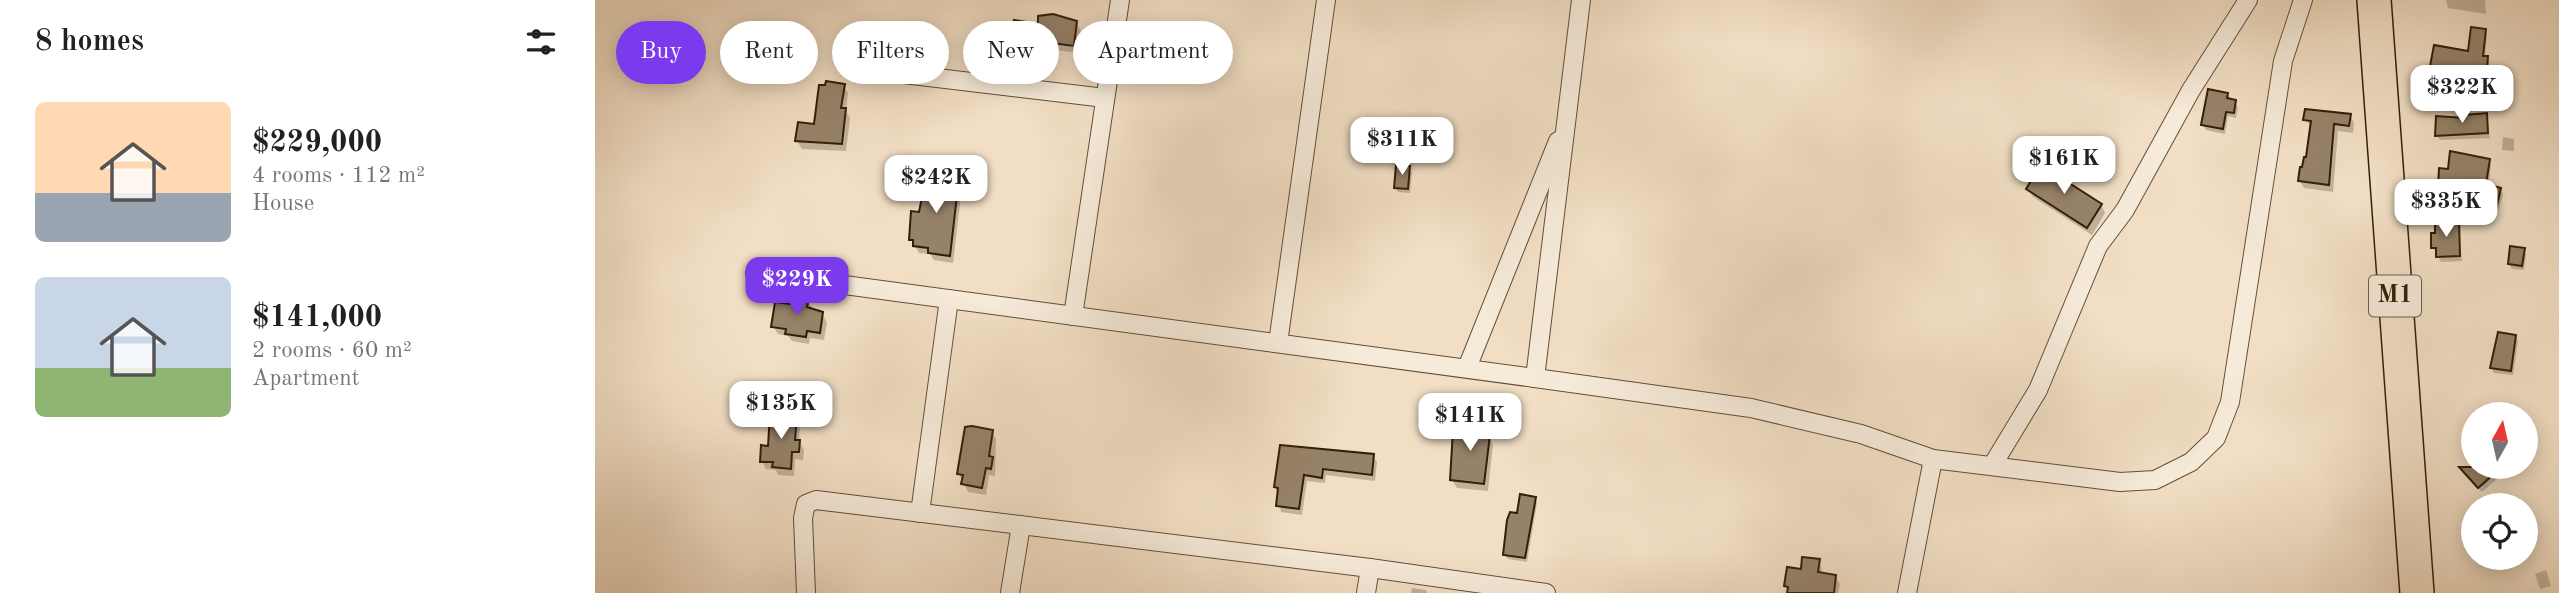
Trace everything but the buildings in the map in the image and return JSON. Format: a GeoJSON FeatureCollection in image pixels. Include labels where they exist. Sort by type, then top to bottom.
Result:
{"type":"FeatureCollection","features":[{"type":"Feature","properties":{"kind":"highway","name":"M1"},"geometry":{"type":"LineString","coordinates":[[2374,0],[2417,593]]}},
{"type":"Feature","properties":{"kind":"street"},"geometry":{"type":"LineString","coordinates":[[1073,316],[1120,0]]}},
{"type":"Feature","properties":{"kind":"street"},"geometry":{"type":"LineString","coordinates":[[1278,343],[1325,0]]}},
{"type":"Feature","properties":{"kind":"street"},"geometry":{"type":"LineString","coordinates":[[1535,377],[1581,0]]}},
{"type":"Feature","properties":{"kind":"street"},"geometry":{"type":"LineString","coordinates":[[1992,466],[2038,390],[2098,246],[2125,210],[2190,90],[2248,0]]}},
{"type":"Feature","properties":{"kind":"street"},"geometry":{"type":"LineString","coordinates":[[755,273],[1751,408],[1861,434],[1933,459],[2120,482],[2155,480],[2191,461],[2216,438],[2230,402],[2283,61],[2303,0]]}},
{"type":"Feature","properties":{"kind":"street"},"geometry":{"type":"LineString","coordinates":[[949,79],[1105,98]]}},
{"type":"Feature","properties":{"kind":"street"},"geometry":{"type":"LineString","coordinates":[[1467,368],[1566,119]]}},
{"type":"Feature","properties":{"kind":"street"},"geometry":{"type":"LineString","coordinates":[[920,513],[949,299]]}},
{"type":"Feature","properties":{"kind":"street"},"geometry":{"type":"LineString","coordinates":[[1907,593],[1933,459]]}},
{"type":"Feature","properties":{"kind":"street"},"geometry":{"type":"LineString","coordinates":[[806,593],[803,518],[806,504],[816,500],[1370,568],[1546,593]]}},
{"type":"Feature","properties":{"kind":"street"},"geometry":{"type":"LineString","coordinates":[[1010,593],[1021,526]]}},
{"type":"Feature","properties":{"kind":"street"},"geometry":{"type":"LineString","coordinates":[[1366,593],[1370,568]]}}]}
